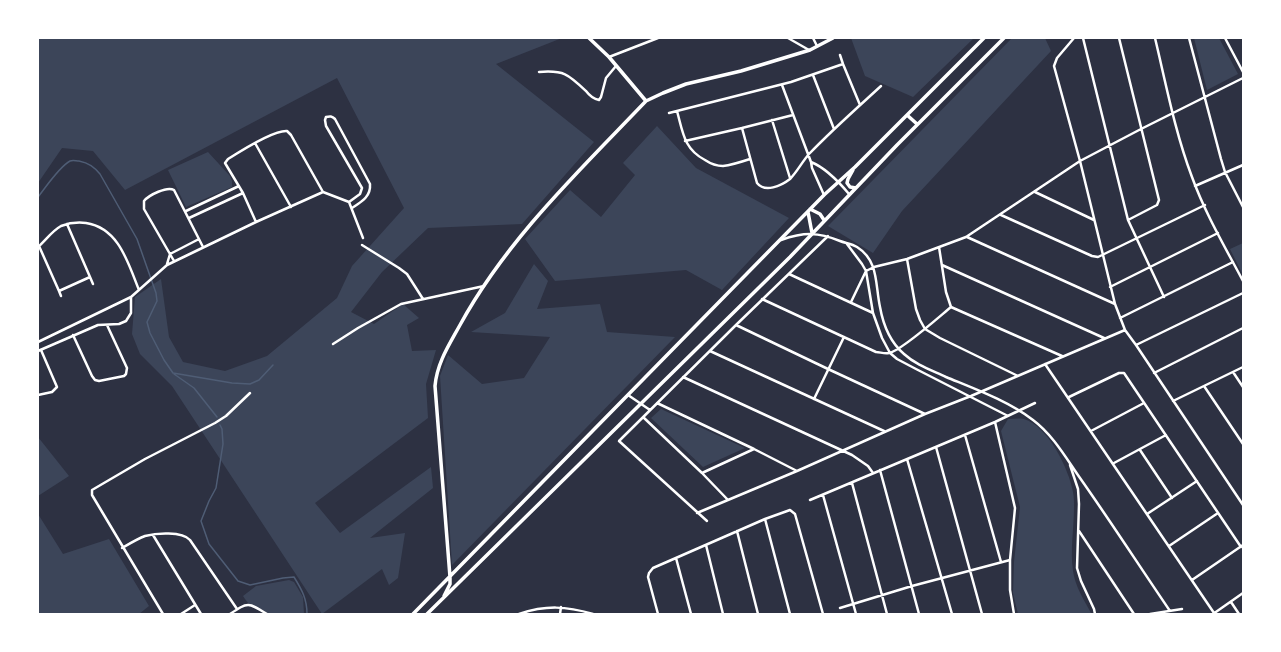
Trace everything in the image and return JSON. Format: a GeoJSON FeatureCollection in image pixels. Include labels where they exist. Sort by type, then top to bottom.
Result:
{"type":"FeatureCollection","features":[{"type":"Feature","properties":{"kind":"street"},"geometry":{"type":"LineString","coordinates":[[589,38],[609,57],[646,101]]}},
{"type":"Feature","properties":{"kind":"street"},"geometry":{"type":"LineString","coordinates":[[609,57],[657,38]]}},
{"type":"Feature","properties":{"kind":"street"},"geometry":{"type":"LineString","coordinates":[[788,38],[810,50]]}},
{"type":"Feature","properties":{"kind":"street"},"geometry":{"type":"LineString","coordinates":[[813,38],[817,47]]}},
{"type":"Feature","properties":{"kind":"street"},"geometry":{"type":"LineString","coordinates":[[443,599],[450,584],[450,577],[438,418],[436,409],[436,374],[446,349],[471,304],[484,285],[527,228],[646,101],[686,84],[741,71],[810,50],[833,38]]}},
{"type":"Feature","properties":{"kind":"street"},"geometry":{"type":"LineString","coordinates":[[413,614],[810,209],[855,167],[984,38]]}},
{"type":"Feature","properties":{"kind":"street"},"geometry":{"type":"LineString","coordinates":[[427,614],[642,404],[1004,38]]}},
{"type":"Feature","properties":{"kind":"street"},"geometry":{"type":"LineString","coordinates":[[1074,38],[1057,58],[1054,66],[1080,161],[1114,304],[1125,330],[1243,505]]}},
{"type":"Feature","properties":{"kind":"street"},"geometry":{"type":"LineString","coordinates":[[1083,38],[1128,220],[1164,297]]}},
{"type":"Feature","properties":{"kind":"street"},"geometry":{"type":"LineString","coordinates":[[1119,38],[1159,200],[1157,205],[1128,220]]}},
{"type":"Feature","properties":{"kind":"street"},"geometry":{"type":"LineString","coordinates":[[1154,38],[1173,113],[1195,186],[1243,281]]}},
{"type":"Feature","properties":{"kind":"street"},"geometry":{"type":"LineString","coordinates":[[1189,38],[1225,172],[1243,207]]}},
{"type":"Feature","properties":{"kind":"street"},"geometry":{"type":"LineString","coordinates":[[1225,38],[1243,72]]}},
{"type":"Feature","properties":{"kind":"street"},"geometry":{"type":"LineString","coordinates":[[840,55],[860,105]]}},
{"type":"Feature","properties":{"kind":"street"},"geometry":{"type":"LineString","coordinates":[[669,113],[782,85],[843,64]]}},
{"type":"Feature","properties":{"kind":"street"},"geometry":{"type":"LineString","coordinates":[[539,72],[552,71],[565,74],[594,99],[599,100],[602,97],[606,78],[616,66]]}},
{"type":"Feature","properties":{"kind":"street"},"geometry":{"type":"LineString","coordinates":[[813,75],[834,129]]}},
{"type":"Feature","properties":{"kind":"street"},"geometry":{"type":"LineString","coordinates":[[851,302],[866,271],[874,267],[907,258],[966,237],[1080,161],[1243,78]]}},
{"type":"Feature","properties":{"kind":"street"},"geometry":{"type":"LineString","coordinates":[[782,85],[811,162],[814,175],[824,195]]}},
{"type":"Feature","properties":{"kind":"street"},"geometry":{"type":"LineString","coordinates":[[742,128],[757,183],[760,187],[765,188],[776,186],[790,178],[808,156],[834,129],[881,86]]}},
{"type":"Feature","properties":{"kind":"street"},"geometry":{"type":"LineString","coordinates":[[677,111],[685,141],[692,151],[701,158],[713,165],[722,166],[750,159]]}},
{"type":"Feature","properties":{"kind":"street"},"geometry":{"type":"LineString","coordinates":[[685,141],[793,115]]}},
{"type":"Feature","properties":{"kind":"street"},"geometry":{"type":"LineString","coordinates":[[907,115],[918,124]]}},
{"type":"Feature","properties":{"kind":"street"},"geometry":{"type":"LineString","coordinates":[[348,202],[362,191],[360,184],[326,126],[324,120],[326,117],[332,116],[335,119],[369,181],[371,188],[370,193],[366,198],[352,208]]}},
{"type":"Feature","properties":{"kind":"street"},"geometry":{"type":"LineString","coordinates":[[772,120],[790,178]]}},
{"type":"Feature","properties":{"kind":"street"},"geometry":{"type":"LineString","coordinates":[[256,222],[243,193],[226,164],[226,161],[255,143],[280,132],[286,131],[294,140],[323,192],[348,202],[352,208],[364,238]]}},
{"type":"Feature","properties":{"kind":"street"},"geometry":{"type":"LineString","coordinates":[[255,143],[290,207]]}},
{"type":"Feature","properties":{"kind":"street"},"geometry":{"type":"LineString","coordinates":[[811,162],[818,165],[838,182],[849,194]]}},
{"type":"Feature","properties":{"kind":"street"},"geometry":{"type":"LineString","coordinates":[[1195,186],[1243,165]]}},
{"type":"Feature","properties":{"kind":"street"},"geometry":{"type":"LineString","coordinates":[[855,167],[847,181],[848,185],[856,188]]}},
{"type":"Feature","properties":{"kind":"street"},"geometry":{"type":"LineString","coordinates":[[186,211],[239,186]]}},
{"type":"Feature","properties":{"kind":"street"},"geometry":{"type":"LineString","coordinates":[[174,261],[144,209],[144,202],[148,198],[171,188],[186,211],[203,247]]}},
{"type":"Feature","properties":{"kind":"street"},"geometry":{"type":"LineString","coordinates":[[38,342],[131,297],[162,269],[174,261],[323,192]]}},
{"type":"Feature","properties":{"kind":"street"},"geometry":{"type":"LineString","coordinates":[[1035,192],[1094,220]]}},
{"type":"Feature","properties":{"kind":"street"},"geometry":{"type":"LineString","coordinates":[[189,218],[243,193]]}},
{"type":"Feature","properties":{"kind":"street"},"geometry":{"type":"LineString","coordinates":[[360,194],[366,198]]}},
{"type":"Feature","properties":{"kind":"street"},"geometry":{"type":"LineString","coordinates":[[1000,215],[1098,258],[1205,205]]}},
{"type":"Feature","properties":{"kind":"street"},"geometry":{"type":"LineString","coordinates":[[810,209],[820,214],[824,220]]}},
{"type":"Feature","properties":{"kind":"street"},"geometry":{"type":"LineString","coordinates":[[808,212],[812,233]]}},
{"type":"Feature","properties":{"kind":"street"},"geometry":{"type":"LineString","coordinates":[[67,224],[93,284]]}},
{"type":"Feature","properties":{"kind":"street"},"geometry":{"type":"LineString","coordinates":[[61,296],[38,246],[57,229],[67,224],[89,224],[102,228],[107,232],[124,255],[139,290]]}},
{"type":"Feature","properties":{"kind":"street"},"geometry":{"type":"LineString","coordinates":[[781,240],[798,234],[812,233],[828,236],[856,247],[861,251],[874,267],[882,314],[890,338],[898,348],[915,363],[1019,411],[1045,430],[1056,443],[1170,611]]}},
{"type":"Feature","properties":{"kind":"street"},"geometry":{"type":"LineString","coordinates":[[1110,287],[1218,233]]}},
{"type":"Feature","properties":{"kind":"street"},"geometry":{"type":"LineString","coordinates":[[707,521],[619,441],[762,299],[828,236]]}},
{"type":"Feature","properties":{"kind":"street"},"geometry":{"type":"LineString","coordinates":[[966,237],[1114,304]]}},
{"type":"Feature","properties":{"kind":"street"},"geometry":{"type":"LineString","coordinates":[[167,265],[170,254],[199,239]]}},
{"type":"Feature","properties":{"kind":"street"},"geometry":{"type":"LineString","coordinates":[[846,243],[866,271],[873,313],[882,338],[890,353],[905,364],[1008,416]]}},
{"type":"Feature","properties":{"kind":"street"},"geometry":{"type":"LineString","coordinates":[[362,245],[407,274],[423,299]]}},
{"type":"Feature","properties":{"kind":"street"},"geometry":{"type":"LineString","coordinates":[[939,247],[947,296],[951,306],[1063,356]]}},
{"type":"Feature","properties":{"kind":"street"},"geometry":{"type":"LineString","coordinates":[[907,258],[916,308],[925,329],[940,338],[1018,376]]}},
{"type":"Feature","properties":{"kind":"street"},"geometry":{"type":"LineString","coordinates":[[1120,318],[1233,262]]}},
{"type":"Feature","properties":{"kind":"street"},"geometry":{"type":"LineString","coordinates":[[942,265],[1104,338]]}},
{"type":"Feature","properties":{"kind":"street"},"geometry":{"type":"LineString","coordinates":[[789,274],[873,313]]}},
{"type":"Feature","properties":{"kind":"street"},"geometry":{"type":"LineString","coordinates":[[59,291],[90,277]]}},
{"type":"Feature","properties":{"kind":"street"},"geometry":{"type":"LineString","coordinates":[[333,344],[401,304],[484,285]]}},
{"type":"Feature","properties":{"kind":"street"},"geometry":{"type":"LineString","coordinates":[[1136,346],[1243,293]]}},
{"type":"Feature","properties":{"kind":"street"},"geometry":{"type":"LineString","coordinates":[[38,395],[52,392],[57,387],[39,350],[98,325],[123,323],[129,318],[131,312],[131,297]]}},
{"type":"Feature","properties":{"kind":"street"},"geometry":{"type":"LineString","coordinates":[[762,299],[876,352],[890,353],[925,329],[951,306]]}},
{"type":"Feature","properties":{"kind":"street"},"geometry":{"type":"LineString","coordinates":[[73,335],[95,380],[100,381],[124,376],[127,368],[107,325]]}},
{"type":"Feature","properties":{"kind":"street"},"geometry":{"type":"LineString","coordinates":[[736,325],[925,414]]}},
{"type":"Feature","properties":{"kind":"street"},"geometry":{"type":"LineString","coordinates":[[1154,372],[1243,328]]}},
{"type":"Feature","properties":{"kind":"street"},"geometry":{"type":"LineString","coordinates":[[697,513],[798,471],[925,414],[971,396],[1125,330]]}},
{"type":"Feature","properties":{"kind":"street"},"geometry":{"type":"LineString","coordinates":[[814,399],[844,337]]}},
{"type":"Feature","properties":{"kind":"street"},"geometry":{"type":"LineString","coordinates":[[710,351],[884,432]]}},
{"type":"Feature","properties":{"kind":"street"},"geometry":{"type":"LineString","coordinates":[[1045,364],[1069,397],[1214,613],[1243,593]]}},
{"type":"Feature","properties":{"kind":"street"},"geometry":{"type":"LineString","coordinates":[[1173,401],[1243,367]]}},
{"type":"Feature","properties":{"kind":"street"},"geometry":{"type":"LineString","coordinates":[[1233,372],[1243,387]]}},
{"type":"Feature","properties":{"kind":"street"},"geometry":{"type":"LineString","coordinates":[[1069,397],[1122,373],[1125,375],[1242,546],[1192,580]]}},
{"type":"Feature","properties":{"kind":"street"},"geometry":{"type":"LineString","coordinates":[[684,377],[861,460],[873,473]]}},
{"type":"Feature","properties":{"kind":"street"},"geometry":{"type":"LineString","coordinates":[[1204,386],[1243,444]]}},
{"type":"Feature","properties":{"kind":"street"},"geometry":{"type":"LineString","coordinates":[[163,614],[122,548],[91,492],[93,488],[215,423],[226,416],[250,393]]}},
{"type":"Feature","properties":{"kind":"street"},"geometry":{"type":"LineString","coordinates":[[628,395],[650,410]]}},
{"type":"Feature","properties":{"kind":"street"},"geometry":{"type":"LineString","coordinates":[[657,403],[798,471]]}},
{"type":"Feature","properties":{"kind":"street"},"geometry":{"type":"LineString","coordinates":[[810,500],[995,422],[1035,403]]}},
{"type":"Feature","properties":{"kind":"street"},"geometry":{"type":"LineString","coordinates":[[1091,431],[1144,403]]}},
{"type":"Feature","properties":{"kind":"street"},"geometry":{"type":"LineString","coordinates":[[643,417],[728,500]]}},
{"type":"Feature","properties":{"kind":"street"},"geometry":{"type":"LineString","coordinates":[[995,422],[1015,508],[1010,560],[1010,590],[1014,614]]}},
{"type":"Feature","properties":{"kind":"street"},"geometry":{"type":"LineString","coordinates":[[965,434],[1001,562]]}},
{"type":"Feature","properties":{"kind":"street"},"geometry":{"type":"LineString","coordinates":[[1114,464],[1166,435]]}},
{"type":"Feature","properties":{"kind":"street"},"geometry":{"type":"LineString","coordinates":[[936,447],[982,614]]}},
{"type":"Feature","properties":{"kind":"street"},"geometry":{"type":"LineString","coordinates":[[702,473],[754,449]]}},
{"type":"Feature","properties":{"kind":"street"},"geometry":{"type":"LineString","coordinates":[[1140,450],[1172,498]]}},
{"type":"Feature","properties":{"kind":"street"},"geometry":{"type":"LineString","coordinates":[[907,459],[952,614]]}},
{"type":"Feature","properties":{"kind":"street"},"geometry":{"type":"LineString","coordinates":[[1069,462],[1078,489],[1079,531],[1077,568],[1095,614]]}},
{"type":"Feature","properties":{"kind":"street"},"geometry":{"type":"LineString","coordinates":[[880,470],[919,614]]}},
{"type":"Feature","properties":{"kind":"street"},"geometry":{"type":"LineString","coordinates":[[1147,514],[1197,481]]}},
{"type":"Feature","properties":{"kind":"street"},"geometry":{"type":"LineString","coordinates":[[852,483],[887,614]]}},
{"type":"Feature","properties":{"kind":"street"},"geometry":{"type":"LineString","coordinates":[[823,495],[856,614]]}},
{"type":"Feature","properties":{"kind":"street"},"geometry":{"type":"LineString","coordinates":[[658,614],[649,581],[649,573],[653,568],[765,519],[785,511],[792,510],[796,514],[823,614]]}},
{"type":"Feature","properties":{"kind":"street"},"geometry":{"type":"LineString","coordinates":[[1169,546],[1218,513]]}},
{"type":"Feature","properties":{"kind":"street"},"geometry":{"type":"LineString","coordinates":[[765,519],[790,614]]}},
{"type":"Feature","properties":{"kind":"street"},"geometry":{"type":"LineString","coordinates":[[737,531],[758,614]]}},
{"type":"Feature","properties":{"kind":"street"},"geometry":{"type":"LineString","coordinates":[[1079,531],[1134,614]]}},
{"type":"Feature","properties":{"kind":"street"},"geometry":{"type":"LineString","coordinates":[[122,548],[153,534],[180,534],[188,537],[237,609]]}},
{"type":"Feature","properties":{"kind":"street"},"geometry":{"type":"LineString","coordinates":[[153,534],[201,614]]}},
{"type":"Feature","properties":{"kind":"street"},"geometry":{"type":"LineString","coordinates":[[706,545],[723,614]]}},
{"type":"Feature","properties":{"kind":"street"},"geometry":{"type":"LineString","coordinates":[[676,558],[691,614]]}},
{"type":"Feature","properties":{"kind":"street"},"geometry":{"type":"LineString","coordinates":[[840,608],[912,586],[1010,560]]}},
{"type":"Feature","properties":{"kind":"street"},"geometry":{"type":"LineString","coordinates":[[1231,602],[1239,614]]}},
{"type":"Feature","properties":{"kind":"street"},"geometry":{"type":"LineString","coordinates":[[230,614],[248,604],[267,614]]}},
{"type":"Feature","properties":{"kind":"street"},"geometry":{"type":"LineString","coordinates":[[181,614],[195,605]]}},
{"type":"Feature","properties":{"kind":"street"},"geometry":{"type":"LineString","coordinates":[[560,614],[561,607]]}},
{"type":"Feature","properties":{"kind":"street"},"geometry":{"type":"LineString","coordinates":[[520,614],[538,609],[561,607],[593,614]]}},
{"type":"Feature","properties":{"kind":"street"},"geometry":{"type":"LineString","coordinates":[[1150,614],[1182,609]]}},
{"type":"Feature","properties":{"kind":"shaded area"},"geometry":{"type":"Polygon","coordinates":[[[38,38],[562,38],[496,64],[594,142],[522,224],[428,228],[382,272],[351,312],[374,324],[403,304],[419,318],[407,325],[412,351],[436,350],[426,384],[428,418],[315,503],[340,533],[431,467],[433,488],[370,538],[405,533],[398,578],[389,585],[382,569],[322,614],[172,386],[140,354],[132,334],[135,297],[161,279],[169,337],[183,362],[225,371],[267,356],[337,298],[352,266],[404,208],[337,78],[125,190],[93,151],[62,148],[38,183],[38,38]]]}},
{"type":"Feature","properties":{"kind":"shaded area"},"geometry":{"type":"Polygon","coordinates":[[[851,38],[974,38],[913,97],[865,76],[851,38]]]}},
{"type":"Feature","properties":{"kind":"shaded area"},"geometry":{"type":"Polygon","coordinates":[[[1012,38],[1045,38],[1051,51],[902,211],[873,253],[828,226],[1012,38]]]}},
{"type":"Feature","properties":{"kind":"shaded area"},"geometry":{"type":"Polygon","coordinates":[[[1194,38],[1219,38],[1238,74],[1207,90],[1194,38]]]}},
{"type":"Feature","properties":{"kind":"shaded area"},"geometry":{"type":"Polygon","coordinates":[[[657,126],[696,168],[789,218],[722,290],[686,270],[555,281],[525,239],[570,190],[601,217],[635,175],[623,163],[657,126]]]}},
{"type":"Feature","properties":{"kind":"shaded area"},"geometry":{"type":"Polygon","coordinates":[[[208,152],[230,176],[232,187],[186,207],[168,170],[208,152]]]}},
{"type":"Feature","properties":{"kind":"shaded area"},"geometry":{"type":"Polygon","coordinates":[[[1243,243],[1243,275],[1230,249],[1243,243]]]}},
{"type":"Feature","properties":{"kind":"shaded area"},"geometry":{"type":"Polygon","coordinates":[[[534,264],[548,281],[537,309],[600,304],[607,332],[675,337],[452,565],[440,376],[448,355],[482,384],[524,378],[550,337],[471,332],[505,313],[534,264]]]}},
{"type":"Feature","properties":{"kind":"shaded area"},"geometry":{"type":"Polygon","coordinates":[[[661,409],[745,448],[703,467],[651,418],[661,409]]]}},
{"type":"Feature","properties":{"kind":"shaded area"},"geometry":{"type":"Polygon","coordinates":[[[1008,419],[1024,419],[1033,423],[1041,430],[1056,450],[1067,472],[1071,483],[1074,500],[1072,555],[1073,571],[1078,587],[1091,613],[1090,614],[1018,614],[1013,593],[1014,562],[1020,507],[1001,431],[1008,419]]]}},
{"type":"Feature","properties":{"kind":"shaded area"},"geometry":{"type":"Polygon","coordinates":[[[38,437],[69,476],[38,496],[38,437]]]}},
{"type":"Feature","properties":{"kind":"shaded area"},"geometry":{"type":"Polygon","coordinates":[[[38,514],[63,554],[109,539],[149,606],[139,614],[38,614],[38,514]]]}},
{"type":"Feature","properties":{"kind":"shaded area"},"geometry":{"type":"Polygon","coordinates":[[[289,580],[294,582],[303,597],[304,614],[278,614],[262,611],[248,603],[243,596],[256,586],[289,580]]]}},
{"type":"Feature","properties":{"kind":"waterway"},"geometry":{"type":"LineString","coordinates":[[38,197],[57,172],[70,161],[86,163],[100,174],[137,239],[156,293],[157,301],[147,322],[150,333],[164,360],[173,373],[232,383],[250,384],[259,380],[273,365]]}},
{"type":"Feature","properties":{"kind":"waterway"},"geometry":{"type":"LineString","coordinates":[[174,374],[194,388],[217,417]]}},
{"type":"Feature","properties":{"kind":"waterway"},"geometry":{"type":"LineString","coordinates":[[220,425],[222,429],[223,444],[216,488],[201,521],[209,544],[238,581],[250,585],[294,577],[304,595],[307,614]]}}]}
